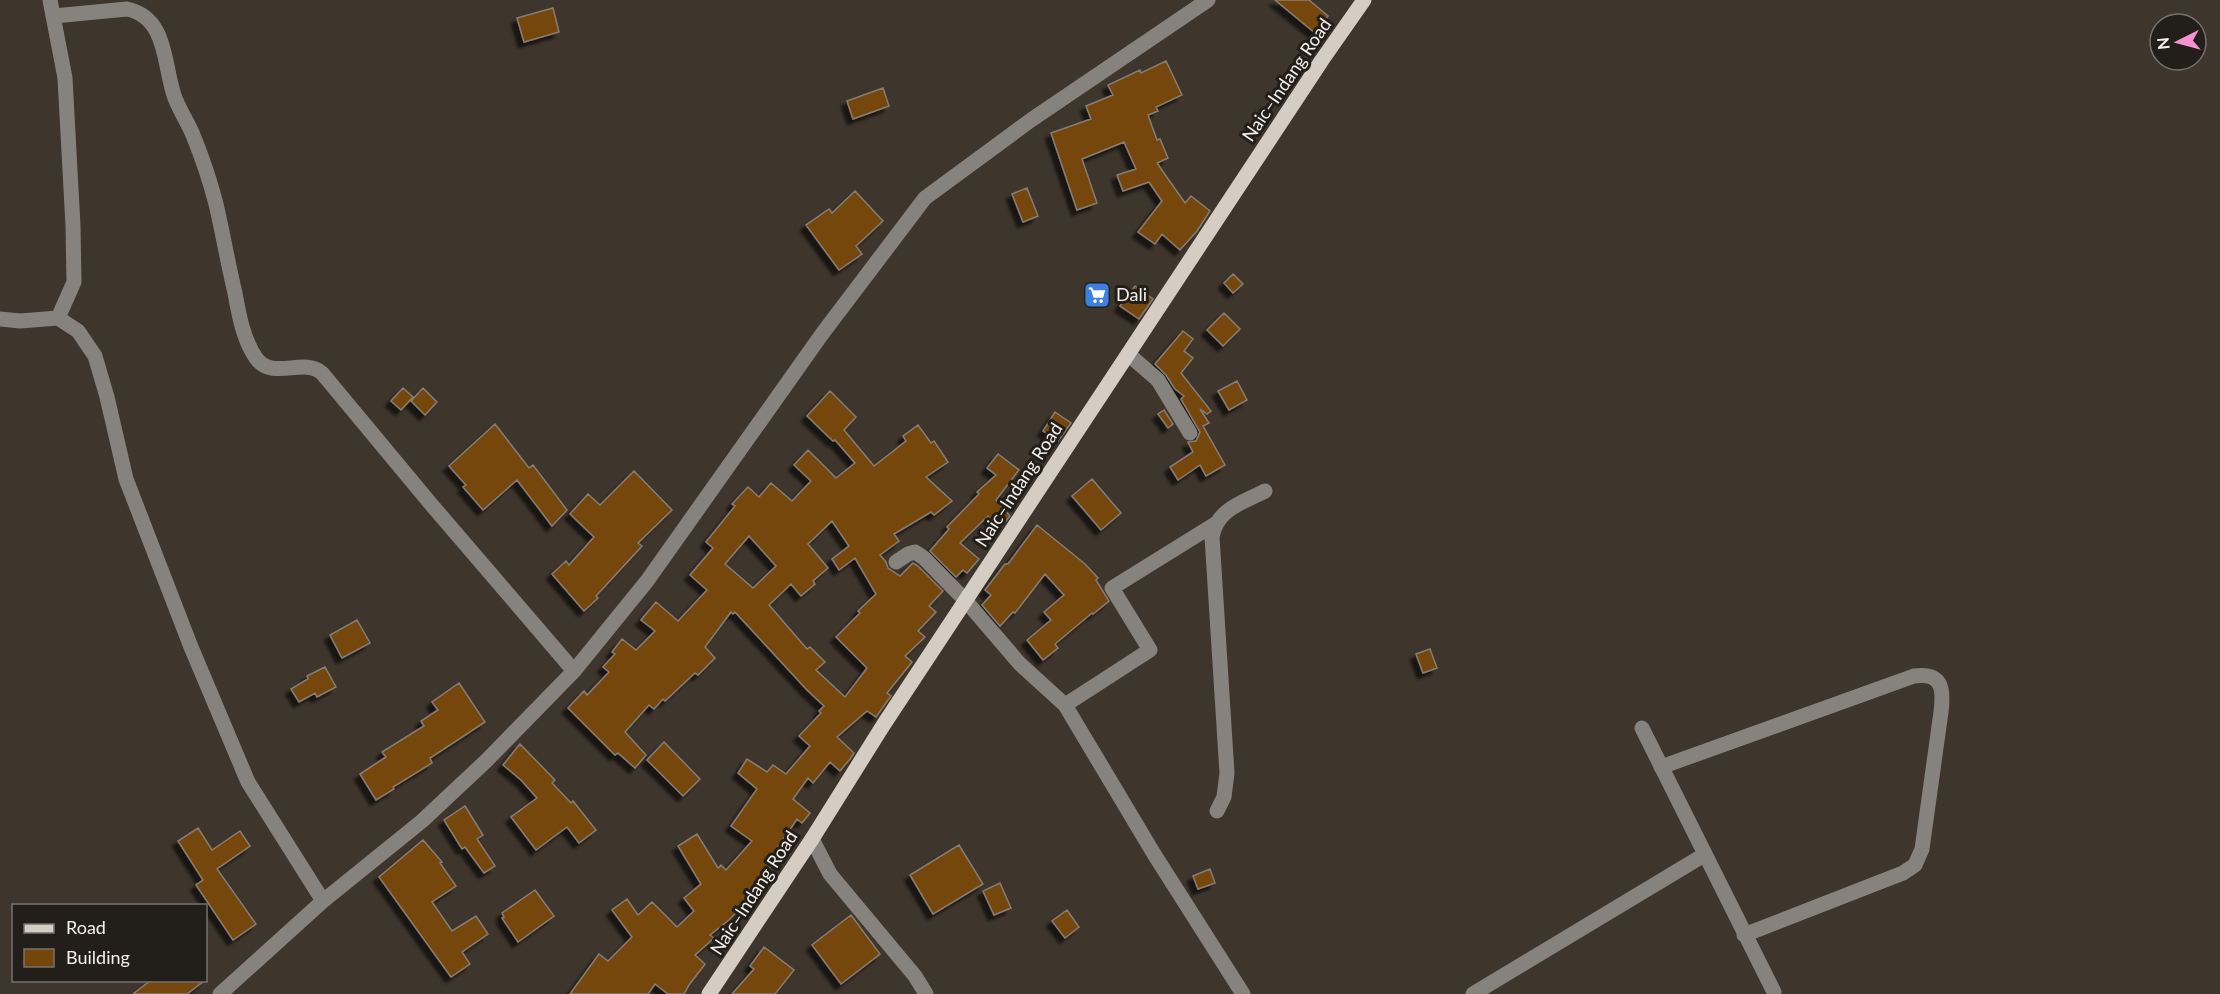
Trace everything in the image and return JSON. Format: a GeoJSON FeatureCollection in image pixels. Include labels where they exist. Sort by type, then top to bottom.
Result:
{"type":"FeatureCollection","features":[{"type":"Feature","properties":{"kind":"main road","name":"Naic–Indang Road"},"geometry":{"type":"LineString","coordinates":[[710,994],[884,724],[1322,60],[1364,0]]}},
{"type":"Feature","properties":{"kind":"street"},"geometry":{"type":"LineString","coordinates":[[50,0],[65,78],[74,226],[74,282],[58,318]]}},
{"type":"Feature","properties":{"kind":"street"},"geometry":{"type":"LineString","coordinates":[[220,994],[323,901],[422,821],[486,762],[574,671],[647,581],[822,334],[925,198],[1031,120],[1208,0]]}},
{"type":"Feature","properties":{"kind":"street"},"geometry":{"type":"LineString","coordinates":[[54,16],[127,9],[136,11],[150,21],[162,42],[174,97],[193,134],[216,203],[241,325],[257,360],[267,367],[295,369],[308,365],[322,373],[574,671]]}},
{"type":"Feature","properties":{"kind":"street"},"geometry":{"type":"LineString","coordinates":[[0,319],[20,321],[58,318],[78,331],[95,356],[126,479],[191,647],[248,782],[323,901]]}},
{"type":"Feature","properties":{"kind":"street"},"geometry":{"type":"LineString","coordinates":[[1128,354],[1158,380],[1190,433]]}},
{"type":"Feature","properties":{"kind":"street"},"geometry":{"type":"LineString","coordinates":[[1065,705],[1150,650],[1112,588],[1215,524],[1228,510],[1265,491]]}},
{"type":"Feature","properties":{"kind":"street"},"geometry":{"type":"LineString","coordinates":[[1215,524],[1212,544],[1227,772],[1224,797],[1217,811]]}},
{"type":"Feature","properties":{"kind":"street"},"geometry":{"type":"LineString","coordinates":[[896,562],[915,552],[924,558],[966,601],[1019,663],[1065,705],[1154,854],[1243,994]]}},
{"type":"Feature","properties":{"kind":"street"},"geometry":{"type":"LineString","coordinates":[[1661,767],[1914,676],[1928,676],[1936,679],[1940,684],[1941,712],[1922,849],[1915,865],[1903,873],[1744,935]]}},
{"type":"Feature","properties":{"kind":"street"},"geometry":{"type":"LineString","coordinates":[[1642,728],[1774,992]]}},
{"type":"Feature","properties":{"kind":"street"},"geometry":{"type":"LineString","coordinates":[[812,839],[830,874],[915,976],[926,994]]}},
{"type":"Feature","properties":{"kind":"street"},"geometry":{"type":"LineString","coordinates":[[1473,994],[1704,855]]}},
{"type":"Feature","properties":{"kind":"building"},"geometry":{"type":"Polygon","coordinates":[[[1275,0],[1309,0],[1328,16],[1315,33],[1275,0]]]}},
{"type":"Feature","properties":{"kind":"building"},"geometry":{"type":"Polygon","coordinates":[[[553,8],[559,32],[524,42],[517,18],[553,8]]]}},
{"type":"Feature","properties":{"kind":"building"},"geometry":{"type":"Polygon","coordinates":[[[1166,61],[1182,95],[1156,107],[1158,111],[1148,115],[1157,140],[1160,139],[1168,158],[1157,163],[1185,203],[1191,196],[1210,211],[1197,231],[1180,250],[1162,234],[1155,244],[1138,232],[1162,201],[1149,182],[1123,191],[1117,175],[1136,169],[1124,142],[1082,159],[1097,203],[1077,210],[1051,133],[1091,119],[1086,106],[1113,95],[1108,85],[1166,61]]]}},
{"type":"Feature","properties":{"kind":"building"},"geometry":{"type":"Polygon","coordinates":[[[883,88],[889,106],[853,119],[847,101],[883,88]]]}},
{"type":"Feature","properties":{"kind":"building"},"geometry":{"type":"Polygon","coordinates":[[[1027,188],[1038,216],[1023,222],[1012,194],[1027,188]]]}},
{"type":"Feature","properties":{"kind":"building"},"geometry":{"type":"Polygon","coordinates":[[[855,191],[883,221],[856,246],[862,254],[839,270],[806,225],[829,209],[832,213],[855,191]]]}},
{"type":"Feature","properties":{"kind":"building"},"geometry":{"type":"Polygon","coordinates":[[[1233,274],[1243,284],[1233,293],[1224,283],[1233,274]]]}},
{"type":"Feature","properties":{"kind":"building"},"geometry":{"type":"Polygon","coordinates":[[[1135,286],[1153,299],[1139,319],[1120,306],[1135,286]]]}},
{"type":"Feature","properties":{"kind":"building"},"geometry":{"type":"Polygon","coordinates":[[[1224,313],[1240,329],[1223,346],[1207,330],[1224,313]]]}},
{"type":"Feature","properties":{"kind":"building"},"geometry":{"type":"Polygon","coordinates":[[[1183,331],[1193,339],[1184,351],[1193,358],[1181,373],[1211,411],[1207,414],[1200,409],[1209,423],[1203,426],[1225,465],[1206,476],[1200,465],[1178,480],[1170,467],[1193,452],[1188,442],[1196,441],[1200,432],[1181,399],[1184,396],[1175,389],[1155,364],[1183,331]]]}},
{"type":"Feature","properties":{"kind":"building"},"geometry":{"type":"Polygon","coordinates":[[[1237,381],[1247,400],[1229,410],[1218,391],[1237,381]]]}},
{"type":"Feature","properties":{"kind":"building"},"geometry":{"type":"Polygon","coordinates":[[[403,388],[413,397],[401,410],[391,401],[403,388]]]}},
{"type":"Feature","properties":{"kind":"building"},"geometry":{"type":"Polygon","coordinates":[[[423,388],[437,402],[425,415],[411,401],[423,388]]]}},
{"type":"Feature","properties":{"kind":"building"},"geometry":{"type":"Polygon","coordinates":[[[830,391],[856,417],[844,430],[874,466],[906,441],[903,436],[918,425],[931,443],[934,441],[948,462],[926,477],[952,501],[934,515],[931,512],[894,534],[899,541],[880,555],[888,568],[900,576],[913,563],[943,591],[929,606],[936,612],[918,631],[925,637],[905,656],[912,662],[887,693],[891,696],[876,717],[867,711],[837,737],[854,753],[850,759],[840,771],[830,762],[813,783],[808,778],[793,799],[810,813],[802,823],[797,819],[770,859],[774,863],[747,892],[752,896],[729,920],[710,935],[714,938],[695,955],[705,964],[684,994],[668,994],[655,984],[648,994],[570,994],[599,954],[608,961],[632,937],[612,910],[627,899],[638,915],[652,902],[677,927],[694,911],[684,898],[701,884],[678,846],[697,834],[718,868],[721,865],[726,870],[752,841],[731,826],[757,789],[738,773],[747,759],[767,772],[773,765],[786,774],[810,746],[799,736],[821,713],[819,711],[824,706],[735,612],[733,614],[731,612],[705,647],[715,658],[698,675],[695,673],[654,709],[649,705],[625,732],[646,755],[635,768],[618,753],[615,755],[568,708],[584,691],[587,695],[609,672],[603,667],[615,654],[612,652],[622,639],[636,650],[655,631],[641,620],[656,602],[678,621],[707,590],[690,575],[713,548],[706,542],[735,506],[732,504],[748,487],[759,497],[771,483],[792,501],[811,481],[794,465],[808,450],[836,478],[855,463],[835,440],[833,441],[807,416],[830,391]],[[832,521],[808,544],[828,568],[801,596],[791,584],[769,605],[807,649],[810,647],[825,662],[816,670],[845,697],[867,668],[836,637],[876,594],[855,558],[839,570],[832,559],[849,546],[832,521]],[[749,536],[725,564],[753,588],[776,566],[749,536]]]}},
{"type":"Feature","properties":{"kind":"building"},"geometry":{"type":"Polygon","coordinates":[[[1164,410],[1173,424],[1168,428],[1158,414],[1164,410]]]}},
{"type":"Feature","properties":{"kind":"building"},"geometry":{"type":"Polygon","coordinates":[[[1055,412],[1071,423],[1058,441],[1043,431],[1055,412]]]}},
{"type":"Feature","properties":{"kind":"building"},"geometry":{"type":"Polygon","coordinates":[[[495,424],[529,468],[533,465],[567,510],[552,526],[517,480],[483,510],[463,487],[466,485],[449,466],[495,424]]]}},
{"type":"Feature","properties":{"kind":"building"},"geometry":{"type":"Polygon","coordinates":[[[998,454],[1019,470],[996,500],[1010,516],[999,529],[988,516],[960,543],[979,559],[967,573],[963,570],[956,577],[930,551],[949,529],[947,527],[979,494],[977,492],[996,475],[987,468],[998,454]]]}},
{"type":"Feature","properties":{"kind":"building"},"geometry":{"type":"Polygon","coordinates":[[[634,471],[672,510],[638,543],[642,546],[584,611],[552,574],[566,561],[569,565],[594,537],[570,514],[588,494],[600,505],[634,471]]]}},
{"type":"Feature","properties":{"kind":"building"},"geometry":{"type":"Polygon","coordinates":[[[1092,479],[1121,513],[1101,530],[1072,496],[1092,479]]]}},
{"type":"Feature","properties":{"kind":"building"},"geometry":{"type":"Polygon","coordinates":[[[1037,525],[1085,564],[1098,578],[1096,580],[1109,601],[1055,644],[1058,648],[1043,660],[1027,640],[1051,620],[1044,612],[1064,595],[1045,574],[1015,613],[1013,612],[1000,626],[982,605],[991,595],[985,590],[1037,525]]]}},
{"type":"Feature","properties":{"kind":"building"},"geometry":{"type":"Polygon","coordinates":[[[357,620],[370,643],[342,658],[330,635],[357,620]]]}},
{"type":"Feature","properties":{"kind":"building"},"geometry":{"type":"Polygon","coordinates":[[[1430,649],[1437,668],[1423,673],[1416,654],[1430,649]]]}},
{"type":"Feature","properties":{"kind":"building"},"geometry":{"type":"Polygon","coordinates":[[[325,667],[336,687],[317,697],[315,693],[299,702],[291,689],[308,679],[307,676],[325,667]]]}},
{"type":"Feature","properties":{"kind":"building"},"geometry":{"type":"Polygon","coordinates":[[[459,683],[485,722],[430,758],[432,763],[376,800],[360,774],[386,757],[382,752],[424,726],[421,721],[438,710],[432,702],[459,683]]]}},
{"type":"Feature","properties":{"kind":"building"},"geometry":{"type":"Polygon","coordinates":[[[664,742],[700,779],[683,796],[647,760],[664,742]]]}},
{"type":"Feature","properties":{"kind":"building"},"geometry":{"type":"Polygon","coordinates":[[[520,744],[555,780],[552,783],[571,803],[573,801],[596,830],[579,843],[567,827],[536,850],[511,817],[537,798],[503,765],[520,744]]]}},
{"type":"Feature","properties":{"kind":"building"},"geometry":{"type":"Polygon","coordinates":[[[465,806],[483,835],[477,839],[495,866],[484,873],[465,847],[462,849],[444,820],[465,806]]]}},
{"type":"Feature","properties":{"kind":"building"},"geometry":{"type":"Polygon","coordinates":[[[198,828],[212,850],[240,831],[250,846],[217,869],[256,924],[233,940],[196,885],[203,880],[178,841],[198,828]]]}},
{"type":"Feature","properties":{"kind":"building"},"geometry":{"type":"Polygon","coordinates":[[[423,840],[442,862],[440,863],[456,886],[432,902],[452,931],[476,916],[488,934],[462,952],[470,964],[451,977],[379,877],[423,840]]]}},
{"type":"Feature","properties":{"kind":"building"},"geometry":{"type":"Polygon","coordinates":[[[959,845],[983,884],[933,914],[910,875],[959,845]]]}},
{"type":"Feature","properties":{"kind":"building"},"geometry":{"type":"Polygon","coordinates":[[[1210,869],[1215,883],[1198,889],[1193,876],[1210,869]]]}},
{"type":"Feature","properties":{"kind":"building"},"geometry":{"type":"Polygon","coordinates":[[[1000,883],[1011,908],[994,915],[983,891],[1000,883]]]}},
{"type":"Feature","properties":{"kind":"building"},"geometry":{"type":"Polygon","coordinates":[[[535,890],[554,916],[518,942],[502,918],[504,917],[502,913],[535,890]]]}},
{"type":"Feature","properties":{"kind":"building"},"geometry":{"type":"Polygon","coordinates":[[[1067,910],[1079,927],[1065,938],[1052,921],[1067,910]]]}},
{"type":"Feature","properties":{"kind":"building"},"geometry":{"type":"Polygon","coordinates":[[[851,915],[880,954],[841,984],[812,945],[851,915]]]}},
{"type":"Feature","properties":{"kind":"building"},"geometry":{"type":"Polygon","coordinates":[[[764,947],[794,970],[775,994],[732,994],[754,969],[750,966],[764,947]]]}},
{"type":"Feature","properties":{"kind":"building"},"geometry":{"type":"Polygon","coordinates":[[[149,982],[203,982],[187,994],[133,994],[149,982]]]}},
{"type":"Feature","properties":{"kind":"place","name":"Dali"},"geometry":{"type":"Point","coordinates":[1097,295]}}]}
